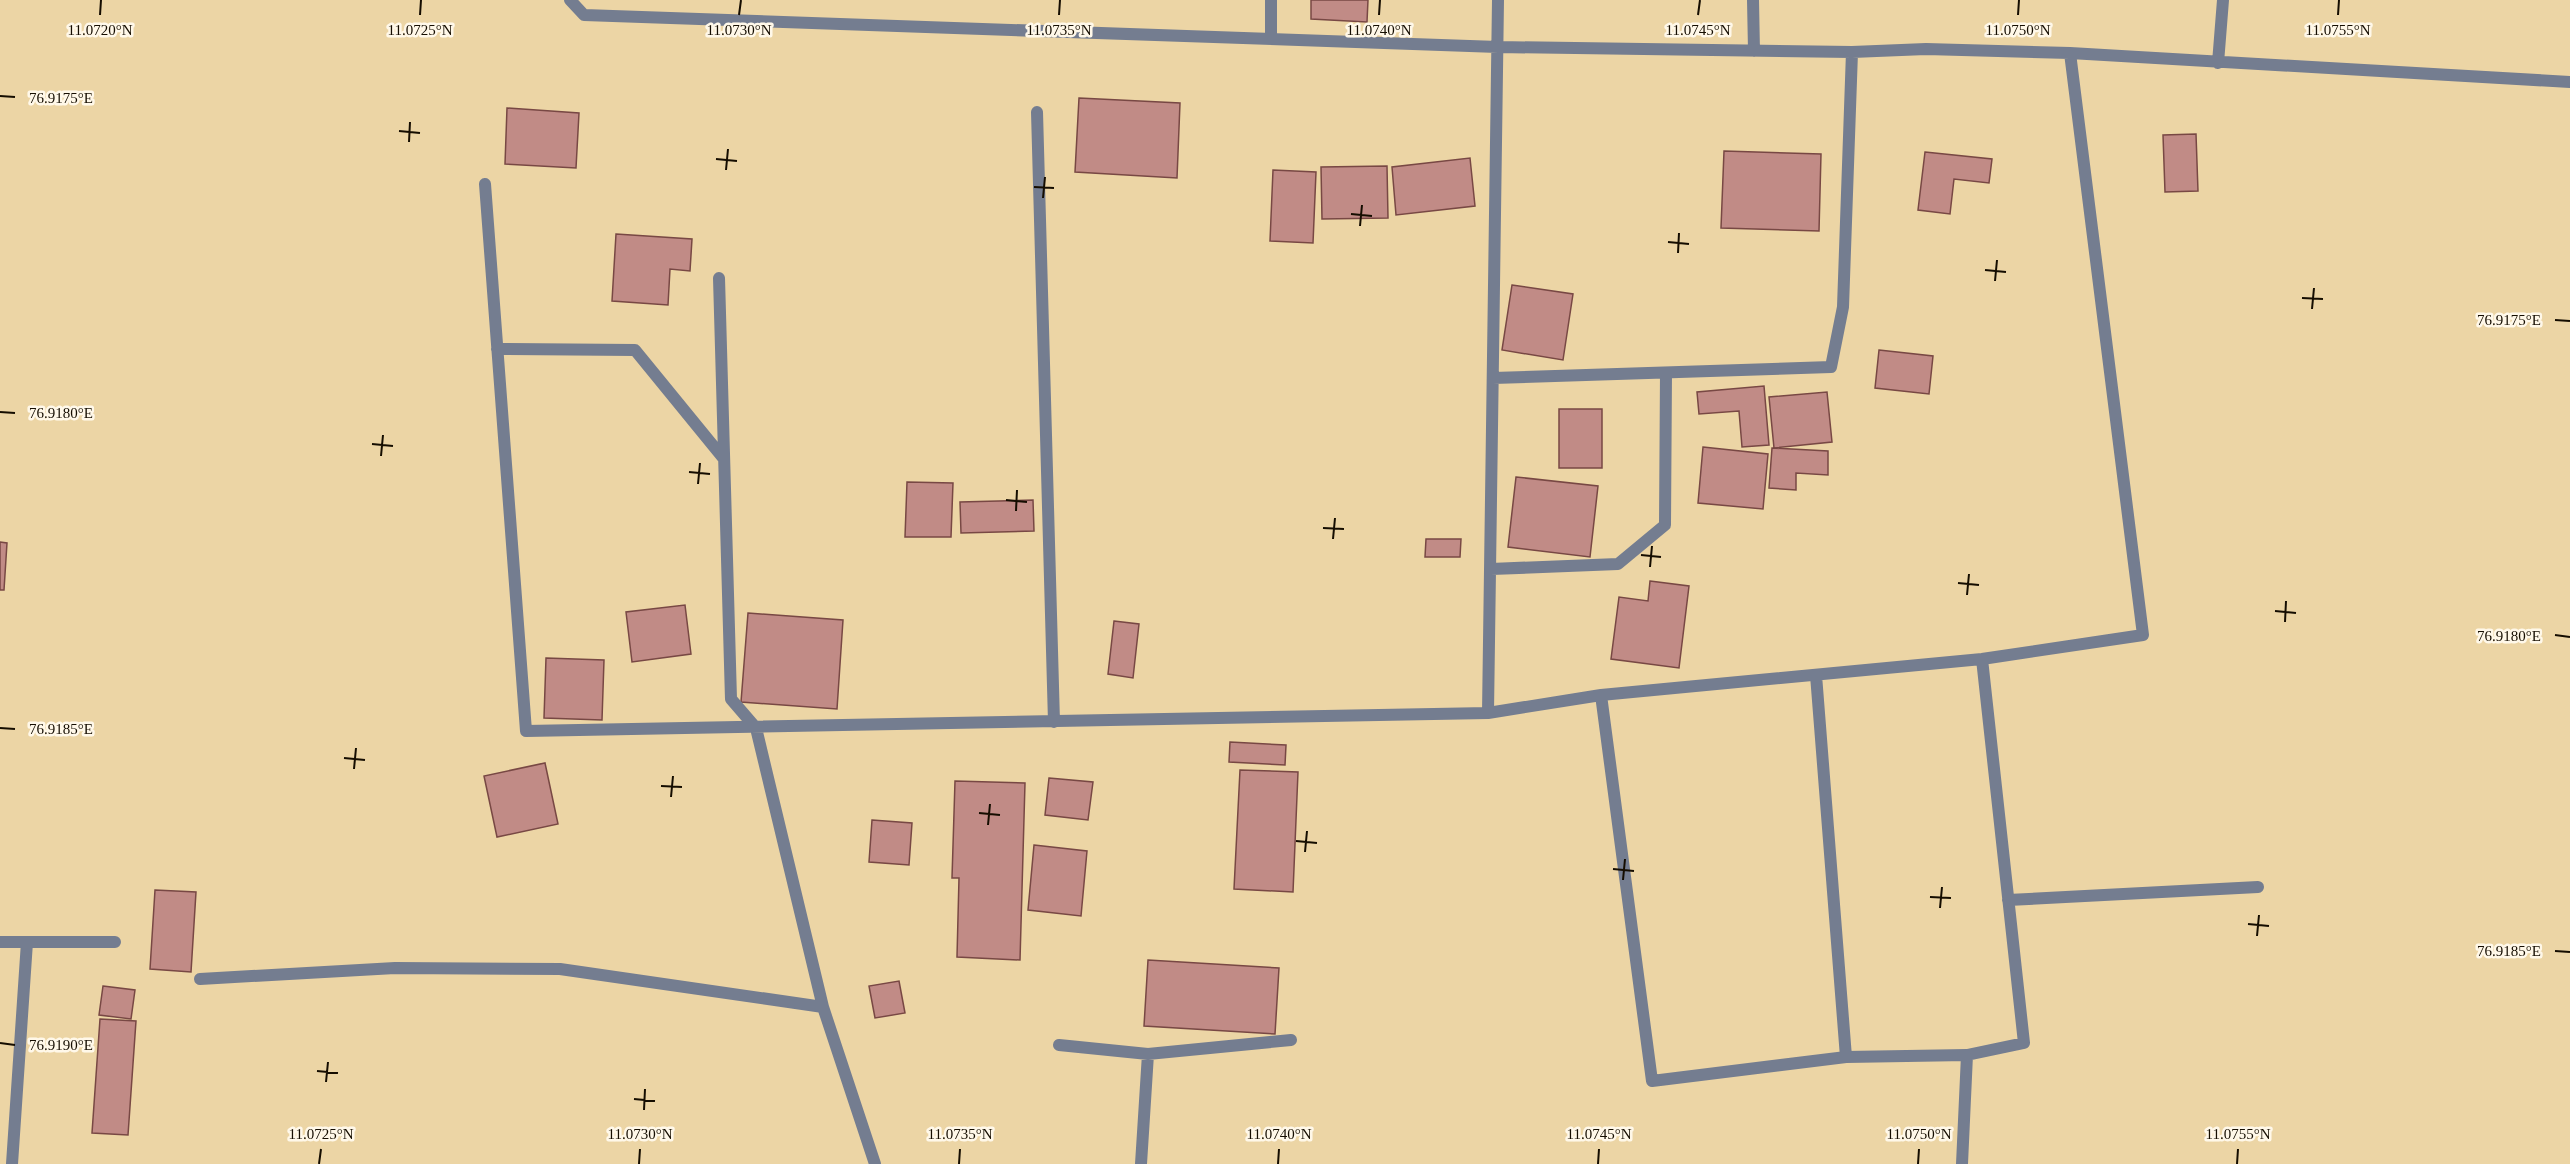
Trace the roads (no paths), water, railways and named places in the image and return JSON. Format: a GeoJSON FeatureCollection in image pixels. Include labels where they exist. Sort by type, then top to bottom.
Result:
{"type":"FeatureCollection","features":[{"type":"Feature","properties":{"kind":"street"},"geometry":{"type":"LineString","coordinates":[[570,0],[584,15],[1498,47],[1852,52],[1926,49],[2070,53],[2570,82]]}},
{"type":"Feature","properties":{"kind":"street"},"geometry":{"type":"LineString","coordinates":[[1271,0],[1271,39]]}},
{"type":"Feature","properties":{"kind":"street"},"geometry":{"type":"LineString","coordinates":[[1488,713],[1498,0]]}},
{"type":"Feature","properties":{"kind":"street"},"geometry":{"type":"LineString","coordinates":[[1753,0],[1754,51]]}},
{"type":"Feature","properties":{"kind":"street"},"geometry":{"type":"LineString","coordinates":[[2218,63],[2223,0]]}},
{"type":"Feature","properties":{"kind":"street"},"geometry":{"type":"LineString","coordinates":[[1493,378],[1831,367],[1843,307],[1852,52]]}},
{"type":"Feature","properties":{"kind":"street"},"geometry":{"type":"LineString","coordinates":[[485,184],[526,731],[1488,713],[1601,695],[1982,658],[2144,635],[2070,53]]}},
{"type":"Feature","properties":{"kind":"street"},"geometry":{"type":"LineString","coordinates":[[1037,112],[1054,722]]}},
{"type":"Feature","properties":{"kind":"street"},"geometry":{"type":"LineString","coordinates":[[719,278],[731,699],[756,728],[823,1007],[875,1164]]}},
{"type":"Feature","properties":{"kind":"street"},"geometry":{"type":"LineString","coordinates":[[497,349],[635,350],[724,459]]}},
{"type":"Feature","properties":{"kind":"street"},"geometry":{"type":"LineString","coordinates":[[1491,569],[1618,564],[1665,525],[1666,373]]}},
{"type":"Feature","properties":{"kind":"street"},"geometry":{"type":"LineString","coordinates":[[1601,695],[1652,1081],[1846,1057],[1967,1055],[2024,1043],[1982,658]]}},
{"type":"Feature","properties":{"kind":"street"},"geometry":{"type":"LineString","coordinates":[[1816,675],[1846,1057]]}},
{"type":"Feature","properties":{"kind":"street"},"geometry":{"type":"LineString","coordinates":[[2008,900],[2258,887]]}},
{"type":"Feature","properties":{"kind":"street"},"geometry":{"type":"LineString","coordinates":[[0,942],[115,942]]}},
{"type":"Feature","properties":{"kind":"street"},"geometry":{"type":"LineString","coordinates":[[12,1164],[27,942]]}},
{"type":"Feature","properties":{"kind":"street"},"geometry":{"type":"LineString","coordinates":[[200,979],[394,968],[560,969],[823,1007]]}},
{"type":"Feature","properties":{"kind":"street"},"geometry":{"type":"LineString","coordinates":[[1059,1045],[1148,1054],[1291,1040]]}},
{"type":"Feature","properties":{"kind":"street"},"geometry":{"type":"LineString","coordinates":[[1141,1164],[1148,1054]]}},
{"type":"Feature","properties":{"kind":"street"},"geometry":{"type":"LineString","coordinates":[[1962,1164],[1967,1055]]}}]}
